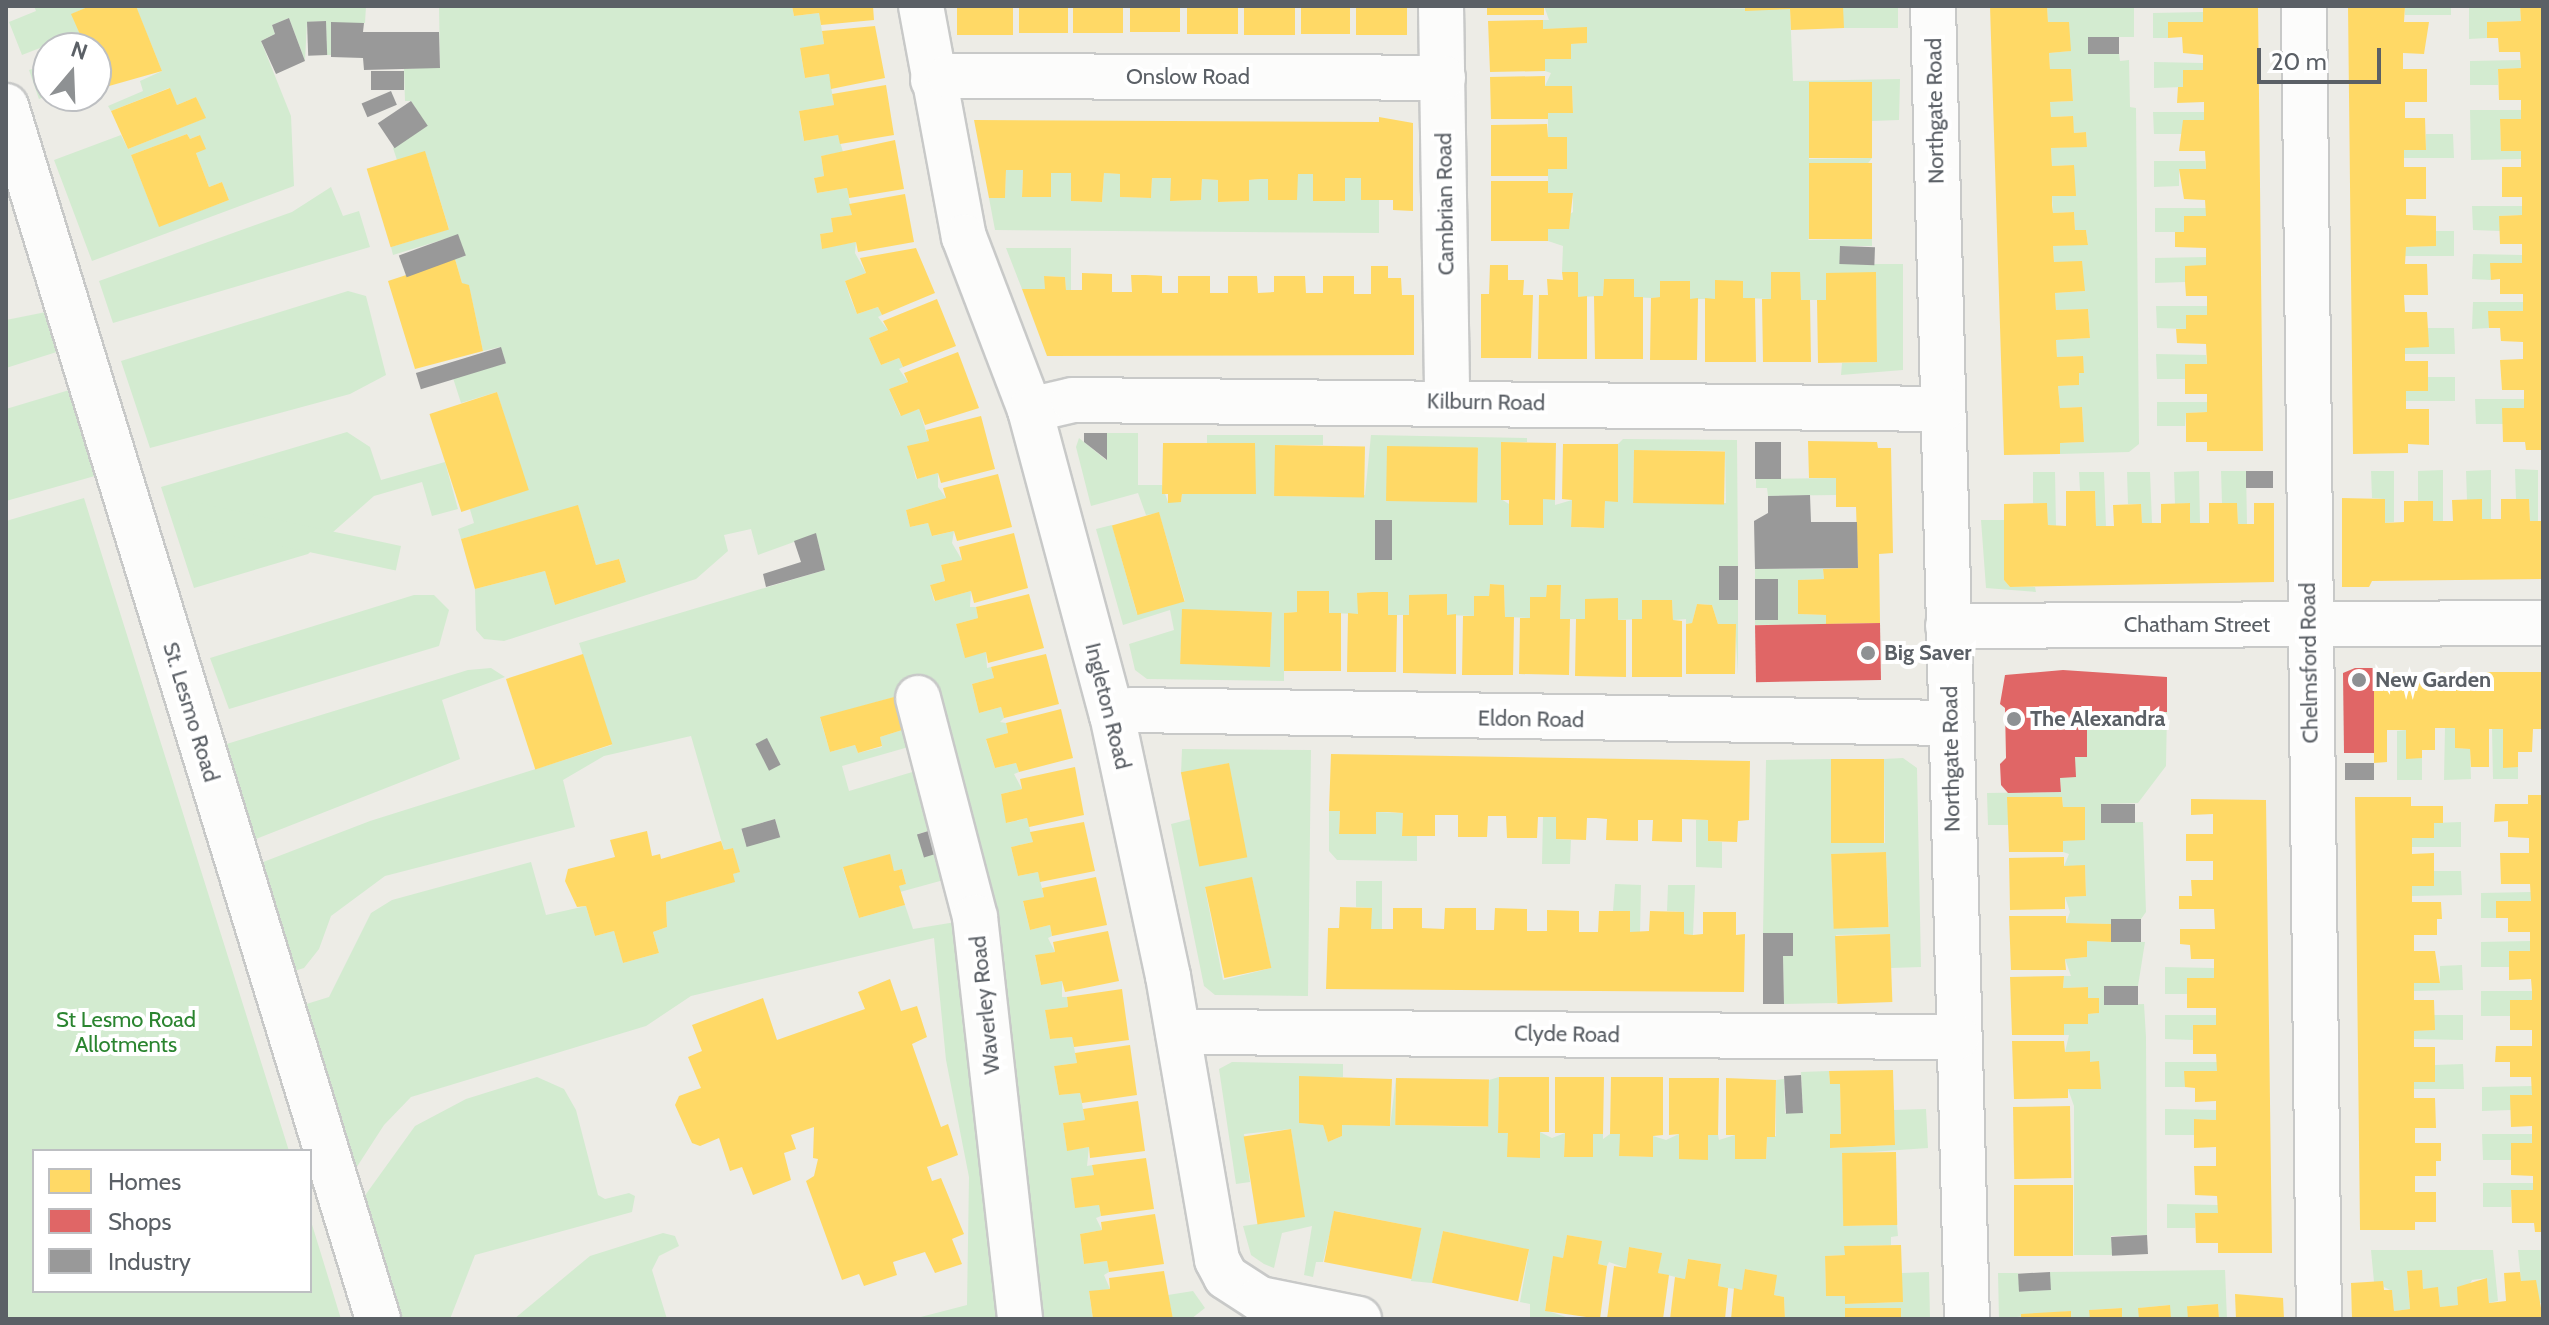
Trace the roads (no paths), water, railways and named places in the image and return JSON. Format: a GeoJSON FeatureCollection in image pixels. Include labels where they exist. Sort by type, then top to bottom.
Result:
{"type":"FeatureCollection","features":[{"type":"Feature","properties":{"kind":"street","name":"Ingleton Road"},"geometry":{"type":"LineString","coordinates":[[921,6],[964,237],[1030,410],[1112,715],[1178,1032],[1209,1231],[1226,1277],[1268,1302],[1359,1319]]}},
{"type":"Feature","properties":{"kind":"street","name":"Cambrian Road"},"geometry":{"type":"LineString","coordinates":[[1441,6],[1447,401]]}},
{"type":"Feature","properties":{"kind":"street","name":"Northgate Road"},"geometry":{"type":"LineString","coordinates":[[1933,6],[1957,1037],[1967,1319]]}},
{"type":"Feature","properties":{"kind":"street","name":"Chelmsford Road"},"geometry":{"type":"LineString","coordinates":[[2304,6],[2308,624],[2319,1319]]}},
{"type":"Feature","properties":{"kind":"street","name":"Onslow Road"},"geometry":{"type":"LineString","coordinates":[[933,80],[950,76],[1443,78]]}},
{"type":"Feature","properties":{"kind":"street","name":"St. Lesmo Road"},"geometry":{"type":"LineString","coordinates":[[6,106],[378,1319]]}},
{"type":"Feature","properties":{"kind":"street","name":"Kilburn Road"},"geometry":{"type":"LineString","coordinates":[[1030,410],[1073,400],[1447,401],[1943,409]]}},
{"type":"Feature","properties":{"kind":"street","name":"Chatham Street"},"geometry":{"type":"LineString","coordinates":[[1948,626],[2543,623]]}},
{"type":"Feature","properties":{"kind":"street","name":"Waverley Road"},"geometry":{"type":"LineString","coordinates":[[918,698],[975,917],[1020,1319]]}},
{"type":"Feature","properties":{"kind":"street","name":"Eldon Road"},"geometry":{"type":"LineString","coordinates":[[1112,715],[1132,710],[1950,723]]}},
{"type":"Feature","properties":{"kind":"street","name":"Clyde Road"},"geometry":{"type":"LineString","coordinates":[[1178,1032],[1957,1037]]}},
{"type":"Feature","properties":{"kind":"place","name":"Big Saver"},"geometry":{"type":"Point","coordinates":[1868,653]}},
{"type":"Feature","properties":{"kind":"place","name":"New Garden"},"geometry":{"type":"Point","coordinates":[2359,680]}},
{"type":"Feature","properties":{"kind":"place","name":"The Alexandra"},"geometry":{"type":"Point","coordinates":[2014,719]}},
{"type":"Feature","properties":{"kind":"park label","name":"St Lesmo Road Allotments"},"geometry":{"type":"Point","coordinates":[126,1032]}}]}
